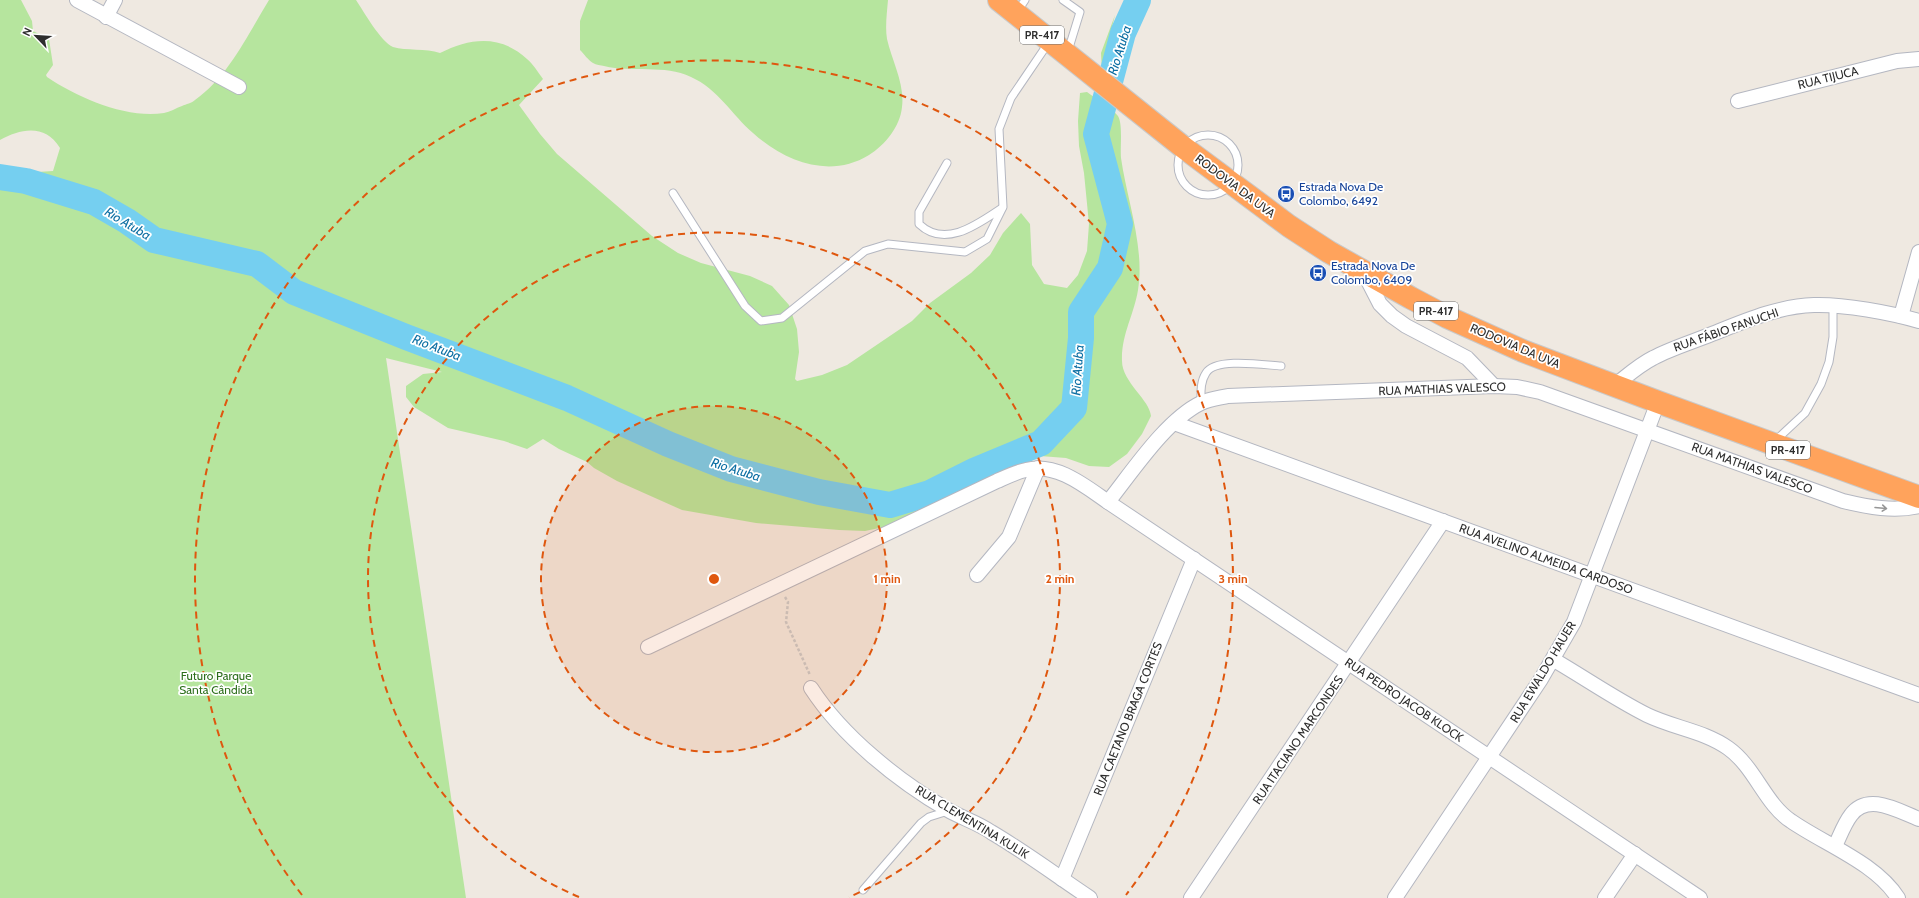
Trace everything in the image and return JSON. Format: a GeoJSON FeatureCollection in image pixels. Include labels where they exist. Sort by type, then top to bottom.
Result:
{"type":"FeatureCollection","features":[{"type":"Feature","properties":{"kind":"highway","name":"RODOVIA DA UVA"},"geometry":{"type":"LineString","coordinates":[[999,0],[1020,7],[1050,41],[1183,147],[1289,226],[1362,271],[1447,317],[1484,334],[1614,386],[1919,497]]}},
{"type":"Feature","properties":{"kind":"street"},"geometry":{"type":"LineString","coordinates":[[77,0],[106,17],[239,87]]}},
{"type":"Feature","properties":{"kind":"street"},"geometry":{"type":"LineString","coordinates":[[106,17],[115,0]]}},
{"type":"Feature","properties":{"kind":"street","name":"RUA TIJUCA"},"geometry":{"type":"LineString","coordinates":[[1738,101],[1897,61],[1919,59]]}},
{"type":"Feature","properties":{"kind":"street"},"geometry":{"type":"LineString","coordinates":[[1901,316],[1919,252]]}},
{"type":"Feature","properties":{"kind":"street"},"geometry":{"type":"LineString","coordinates":[[1362,271],[1380,304],[1392,316],[1406,326],[1467,358],[1494,386]]}},
{"type":"Feature","properties":{"kind":"street","name":"RUA FÁBIO FANUCHI"},"geometry":{"type":"LineString","coordinates":[[1614,386],[1653,358],[1741,322],[1794,308],[1814,305],[1833,306],[1901,316],[1919,321]]}},
{"type":"Feature","properties":{"kind":"street","name":"RUA MATHIAS VALESCO"},"geometry":{"type":"LineString","coordinates":[[1108,502],[1157,441],[1174,423],[1201,403],[1228,396],[1494,386],[1517,387],[1540,392],[1843,501],[1882,508],[1898,509],[1919,506]]}},
{"type":"Feature","properties":{"kind":"street","name":"RUA EWALDO HAUER"},"geometry":{"type":"LineString","coordinates":[[1395,898],[1554,660],[1574,622],[1593,576],[1658,402]]}},
{"type":"Feature","properties":{"kind":"street","name":"RUA AVELINO ALMEIDA CARDOSO"},"geometry":{"type":"LineString","coordinates":[[1174,423],[1919,695]]}},
{"type":"Feature","properties":{"kind":"street"},"geometry":{"type":"LineString","coordinates":[[648,647],[997,481],[1027,469],[1038,468],[1009,537],[977,575]]}},
{"type":"Feature","properties":{"kind":"street","name":"RUA PEDRO JACOB KLOCK"},"geometry":{"type":"LineString","coordinates":[[1038,468],[1060,472],[1108,502],[1700,898]]}},
{"type":"Feature","properties":{"kind":"street","name":"RUA ITACIANO MARCONDES"},"geometry":{"type":"LineString","coordinates":[[1192,898],[1350,663],[1443,521]]}},
{"type":"Feature","properties":{"kind":"street","name":"RUA CAETANO BRAGA CORTES"},"geometry":{"type":"LineString","coordinates":[[1062,879],[1194,559]]}},
{"type":"Feature","properties":{"kind":"street"},"geometry":{"type":"LineString","coordinates":[[1554,660],[1647,714],[1695,731],[1720,742],[1744,762],[1778,810],[1789,820],[1835,846],[1876,874],[1898,898]]}},
{"type":"Feature","properties":{"kind":"street","name":"RUA CLEMENTINA KULIK"},"geometry":{"type":"LineString","coordinates":[[811,688],[822,706],[849,734],[906,782],[949,810],[993,833],[1090,898]]}},
{"type":"Feature","properties":{"kind":"street"},"geometry":{"type":"LineString","coordinates":[[1835,846],[1850,816],[1862,805],[1872,803],[1881,804],[1919,819]]}},
{"type":"Feature","properties":{"kind":"street"},"geometry":{"type":"LineString","coordinates":[[1605,898],[1635,854]]}},
{"type":"Feature","properties":{"kind":"lane"},"geometry":{"type":"LineString","coordinates":[[1063,0],[1080,12],[1067,54]]}},
{"type":"Feature","properties":{"kind":"lane"},"geometry":{"type":"LineString","coordinates":[[673,192],[745,306],[761,321],[782,318],[865,252],[888,244],[965,252],[987,239],[1003,207],[999,129],[1011,98],[1050,41]]}},
{"type":"Feature","properties":{"kind":"lane"},"geometry":{"type":"LineString","coordinates":[[1212,134],[1226,140],[1236,152],[1238,168],[1231,184],[1221,193],[1204,196],[1189,190],[1180,176],[1178,160],[1183,147],[1197,136],[1212,134]]}},
{"type":"Feature","properties":{"kind":"lane"},"geometry":{"type":"LineString","coordinates":[[947,163],[919,212],[919,224],[926,231],[945,235],[971,228],[1003,207]]}},
{"type":"Feature","properties":{"kind":"lane"},"geometry":{"type":"LineString","coordinates":[[1772,444],[1805,413],[1821,384],[1829,362],[1833,338],[1833,306]]}},
{"type":"Feature","properties":{"kind":"lane"},"geometry":{"type":"LineString","coordinates":[[1201,403],[1202,384],[1206,372],[1211,367],[1232,363],[1281,366]]}},
{"type":"Feature","properties":{"kind":"lane"},"geometry":{"type":"LineString","coordinates":[[863,890],[921,823],[929,817],[949,810]]}},
{"type":"Feature","properties":{"kind":"path"},"geometry":{"type":"LineString","coordinates":[[779,584],[788,602],[786,622],[811,677],[811,688]]}},
{"type":"Feature","properties":{"kind":"green space","name":"Futuro Parque Santa Cândida"},"geometry":{"type":"Polygon","coordinates":[[[0,0],[21,0],[32,21],[33,31],[49,39],[53,65],[46,75],[47,77],[59,85],[88,99],[119,110],[134,113],[150,114],[166,112],[192,102],[207,90],[228,67],[237,54],[269,0],[356,0],[383,39],[393,47],[398,48],[434,51],[440,53],[462,44],[474,42],[496,42],[506,45],[517,51],[529,61],[543,79],[519,105],[557,154],[652,236],[678,253],[701,263],[750,276],[772,286],[789,305],[797,329],[799,352],[795,379],[797,381],[822,375],[847,365],[912,321],[930,303],[971,273],[990,255],[1003,233],[1021,213],[1030,224],[1032,265],[1044,284],[1067,288],[1078,275],[1087,251],[1089,224],[1084,173],[1079,146],[1078,121],[1080,93],[1087,92],[1112,110],[1120,120],[1121,158],[1137,241],[1140,274],[1136,299],[1124,342],[1122,361],[1126,376],[1146,404],[1151,416],[1142,434],[1127,454],[1109,467],[1089,466],[1066,458],[1040,456],[992,475],[901,521],[884,527],[865,531],[839,530],[756,523],[682,510],[617,481],[594,468],[587,462],[559,449],[543,439],[527,449],[504,441],[448,428],[414,407],[406,397],[406,386],[423,374],[442,372],[386,358],[466,898],[0,898],[0,165],[37,172],[53,171],[60,148],[48,135],[33,130],[16,133],[0,140],[0,0]]]}},
{"type":"Feature","properties":{"kind":"green space"},"geometry":{"type":"Polygon","coordinates":[[[588,0],[888,0],[886,34],[902,90],[902,107],[898,122],[891,135],[881,146],[869,155],[854,162],[839,166],[824,166],[808,164],[793,159],[779,152],[753,133],[717,95],[701,82],[691,77],[670,71],[615,68],[597,65],[591,62],[580,50],[580,21],[588,0]]]}},
{"type":"Feature","properties":{"kind":"green space"},"geometry":{"type":"Polygon","coordinates":[[[1115,15],[1108,43],[1112,59],[1102,71],[1101,53],[1115,15]]]}},
{"type":"Feature","properties":{"kind":"waterway","name":"Rio Atuba"},"geometry":{"type":"LineString","coordinates":[[0,177],[26,181],[94,202],[127,221],[154,240],[257,264],[294,292],[406,337],[567,398],[668,444],[731,469],[819,492],[890,505],[930,493],[976,470],[1041,443],[1074,408],[1081,338],[1081,312],[1110,268],[1120,224],[1096,134],[1123,33],[1138,0]]}},
{"type":"Feature","properties":{"kind":"place","name":"Estrada Nova De Colombo, 6492"},"geometry":{"type":"Point","coordinates":[1286,194]}},
{"type":"Feature","properties":{"kind":"place","name":"Estrada Nova De Colombo, 6409"},"geometry":{"type":"Point","coordinates":[1318,273]}}]}
